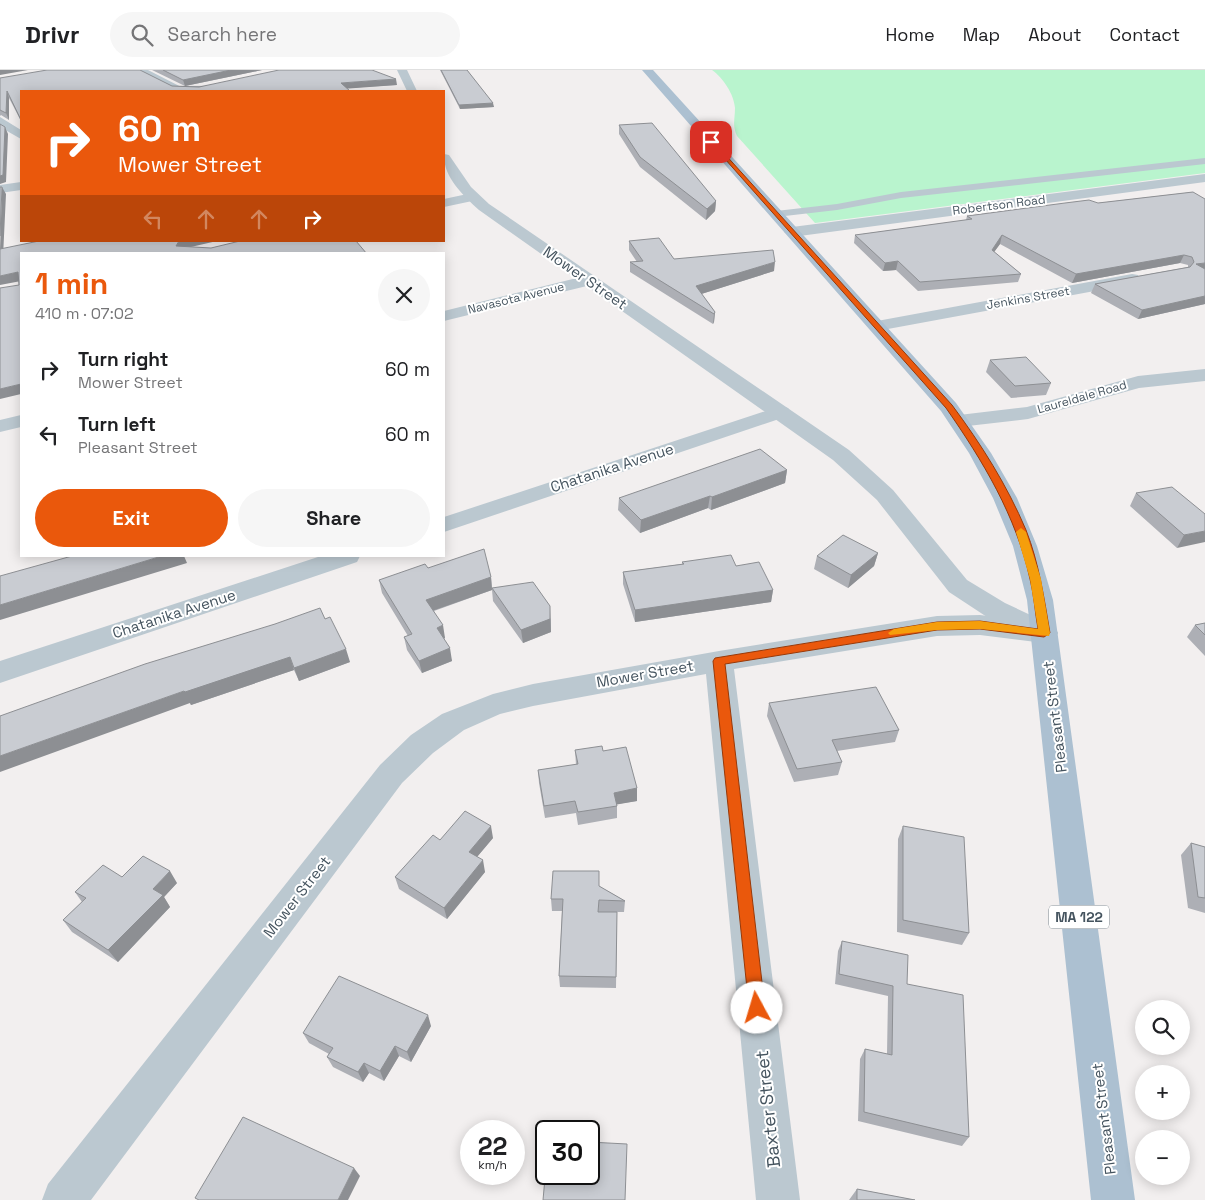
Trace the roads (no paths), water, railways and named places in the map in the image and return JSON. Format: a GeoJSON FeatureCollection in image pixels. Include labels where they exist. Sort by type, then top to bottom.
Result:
{"type":"FeatureCollection","features":[{"type":"Feature","properties":{"kind":"main road","name":"Pleasant Street"},"geometry":{"type":"LineString","coordinates":[[647,70],[949,407],[988,463],[1012,509],[1036,579],[1044,633],[1113,1200]]}},
{"type":"Feature","properties":{"kind":"street"},"geometry":{"type":"LineString","coordinates":[[139,70],[186,90]]}},
{"type":"Feature","properties":{"kind":"street"},"geometry":{"type":"LineString","coordinates":[[402,70],[412,90]]}},
{"type":"Feature","properties":{"kind":"street"},"geometry":{"type":"LineString","coordinates":[[0,121],[20,133]]}},
{"type":"Feature","properties":{"kind":"street","name":"Mower Street"},"geometry":{"type":"LineString","coordinates":[[445,159],[472,197],[588,280],[841,455],[885,495],[958,586],[996,610],[1044,633]]}},
{"type":"Feature","properties":{"kind":"street","name":"Robertson Road"},"geometry":{"type":"LineString","coordinates":[[792,232],[1205,178]]}},
{"type":"Feature","properties":{"kind":"street"},"geometry":{"type":"LineString","coordinates":[[0,189],[20,186]]}},
{"type":"Feature","properties":{"kind":"street"},"geometry":{"type":"LineString","coordinates":[[445,203],[472,197]]}},
{"type":"Feature","properties":{"kind":"street","name":"Jenkins Street"},"geometry":{"type":"LineString","coordinates":[[877,326],[1152,275]]}},
{"type":"Feature","properties":{"kind":"street","name":"Navasota Avenue"},"geometry":{"type":"LineString","coordinates":[[445,316],[588,280]]}},
{"type":"Feature","properties":{"kind":"street","name":"Laureldale Road"},"geometry":{"type":"LineString","coordinates":[[959,421],[1028,413],[1138,382],[1205,375]]}},
{"type":"Feature","properties":{"kind":"street","name":"Chatanika Avenue"},"geometry":{"type":"LineString","coordinates":[[445,524],[781,412]]}},
{"type":"Feature","properties":{"kind":"street"},"geometry":{"type":"LineString","coordinates":[[0,426],[20,421]]}},
{"type":"Feature","properties":{"kind":"street","name":"Chatanika Avenue"},"geometry":{"type":"LineString","coordinates":[[0,672],[345,557]]}},
{"type":"Feature","properties":{"kind":"street","name":"Mower Street"},"geometry":{"type":"LineString","coordinates":[[64,1200],[391,774],[437,732],[466,715],[512,699],[719,661],[937,626],[980,625],[1044,633]]}},
{"type":"Feature","properties":{"kind":"street","name":"Baxter Street"},"geometry":{"type":"LineString","coordinates":[[719,661],[778,1200]]}},
{"type":"Feature","properties":{"kind":"lane"},"geometry":{"type":"LineString","coordinates":[[776,214],[901,195],[1205,161]]}}]}
